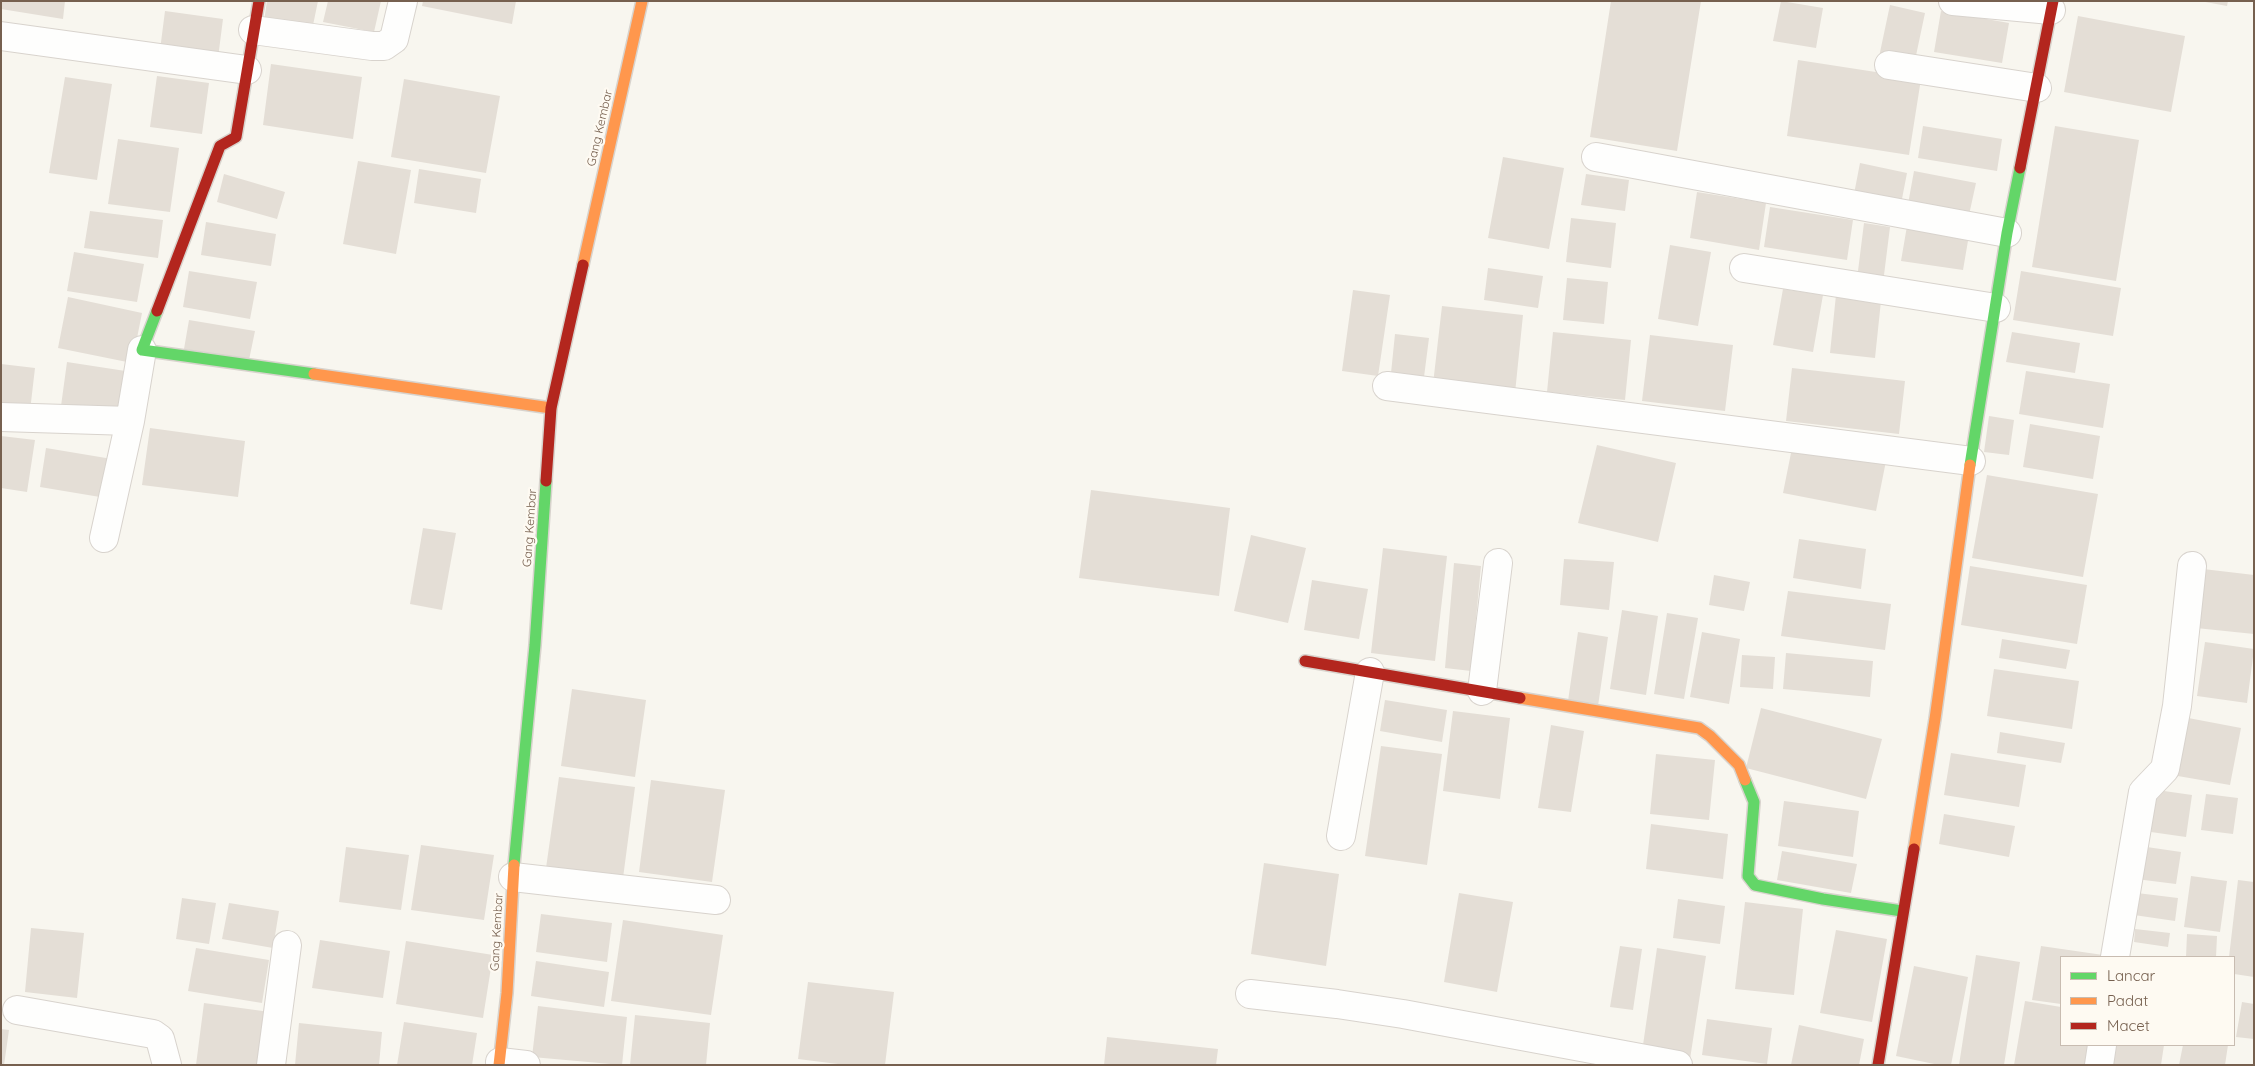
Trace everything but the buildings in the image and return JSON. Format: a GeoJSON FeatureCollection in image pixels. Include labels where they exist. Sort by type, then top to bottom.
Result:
{"type":"FeatureCollection","features":[{"type":"Feature","properties":{"kind":"street"},"geometry":{"type":"LineString","coordinates":[[104,538],[130,421],[142,350],[220,146],[236,137],[259,1]]}},
{"type":"Feature","properties":{"kind":"street"},"geometry":{"type":"LineString","coordinates":[[253,30],[384,46],[394,39],[403,1]]}},
{"type":"Feature","properties":{"kind":"street","name":"Gang Kembar"},"geometry":{"type":"LineString","coordinates":[[500,1063],[507,993],[513,877],[535,645],[552,408],[642,1]]}},
{"type":"Feature","properties":{"kind":"street"},"geometry":{"type":"LineString","coordinates":[[1878,1065],[1935,719],[1971,460],[2007,233],[2052,5],[1953,1]]}},
{"type":"Feature","properties":{"kind":"street"},"geometry":{"type":"LineString","coordinates":[[1,36],[247,70]]}},
{"type":"Feature","properties":{"kind":"street"},"geometry":{"type":"LineString","coordinates":[[1889,65],[2037,88]]}},
{"type":"Feature","properties":{"kind":"street"},"geometry":{"type":"LineString","coordinates":[[1596,157],[2007,233]]}},
{"type":"Feature","properties":{"kind":"street"},"geometry":{"type":"LineString","coordinates":[[1744,268],[1996,308]]}},
{"type":"Feature","properties":{"kind":"street"},"geometry":{"type":"LineString","coordinates":[[142,350],[552,408]]}},
{"type":"Feature","properties":{"kind":"street"},"geometry":{"type":"LineString","coordinates":[[1387,386],[1971,460]]}},
{"type":"Feature","properties":{"kind":"street"},"geometry":{"type":"LineString","coordinates":[[1,417],[130,421]]}},
{"type":"Feature","properties":{"kind":"street"},"geometry":{"type":"LineString","coordinates":[[1482,690],[1498,563]]}},
{"type":"Feature","properties":{"kind":"street"},"geometry":{"type":"LineString","coordinates":[[2115,956],[2143,792],[2165,769],[2177,706],[2192,566]]}},
{"type":"Feature","properties":{"kind":"street"},"geometry":{"type":"LineString","coordinates":[[1305,661],[1699,728],[1710,736],[1739,765],[1754,802],[1748,876],[1755,885],[1823,899],[1902,911]]}},
{"type":"Feature","properties":{"kind":"street"},"geometry":{"type":"LineString","coordinates":[[1341,836],[1370,672]]}},
{"type":"Feature","properties":{"kind":"street"},"geometry":{"type":"LineString","coordinates":[[513,877],[716,900]]}},
{"type":"Feature","properties":{"kind":"street"},"geometry":{"type":"LineString","coordinates":[[271,1065],[287,945]]}},
{"type":"Feature","properties":{"kind":"street"},"geometry":{"type":"LineString","coordinates":[[1250,994],[1403,1014],[1678,1065]]}},
{"type":"Feature","properties":{"kind":"street"},"geometry":{"type":"LineString","coordinates":[[17,1010],[153,1034],[160,1039],[167,1065]]}},
{"type":"Feature","properties":{"kind":"street"},"geometry":{"type":"LineString","coordinates":[[2099,1065],[2102,1046]]}},
{"type":"Feature","properties":{"kind":"street"},"geometry":{"type":"LineString","coordinates":[[500,1063],[526,1065]]}},
{"type":"Feature","properties":{"kind":"traffic: fast"},"geometry":{"type":"LineString","coordinates":[[1970,465],[2007,233],[2020,168]]}},
{"type":"Feature","properties":{"kind":"traffic: fast"},"geometry":{"type":"LineString","coordinates":[[157,311],[142,350],[314,374]]}},
{"type":"Feature","properties":{"kind":"traffic: fast"},"geometry":{"type":"LineString","coordinates":[[514,865],[535,645],[546,481]]}},
{"type":"Feature","properties":{"kind":"traffic: fast"},"geometry":{"type":"LineString","coordinates":[[1745,780],[1754,802],[1748,876],[1755,885],[1823,899],[1902,911]]}},
{"type":"Feature","properties":{"kind":"traffic: slow"},"geometry":{"type":"LineString","coordinates":[[583,265],[642,1]]}},
{"type":"Feature","properties":{"kind":"traffic: slow"},"geometry":{"type":"LineString","coordinates":[[314,374],[551,408]]}},
{"type":"Feature","properties":{"kind":"traffic: slow"},"geometry":{"type":"LineString","coordinates":[[1914,849],[1935,719],[1970,465]]}},
{"type":"Feature","properties":{"kind":"traffic: slow"},"geometry":{"type":"LineString","coordinates":[[1520,698],[1699,728],[1710,736],[1739,765],[1745,780]]}},
{"type":"Feature","properties":{"kind":"traffic: slow"},"geometry":{"type":"LineString","coordinates":[[499,1065],[507,993],[514,865]]}},
{"type":"Feature","properties":{"kind":"traffic: jam"},"geometry":{"type":"LineString","coordinates":[[157,311],[220,146],[236,137],[259,1]]}},
{"type":"Feature","properties":{"kind":"traffic: jam"},"geometry":{"type":"LineString","coordinates":[[2020,168],[2053,1]]}},
{"type":"Feature","properties":{"kind":"traffic: jam"},"geometry":{"type":"LineString","coordinates":[[546,481],[551,408],[583,265]]}},
{"type":"Feature","properties":{"kind":"traffic: jam"},"geometry":{"type":"LineString","coordinates":[[1305,661],[1520,698]]}},
{"type":"Feature","properties":{"kind":"traffic: jam"},"geometry":{"type":"LineString","coordinates":[[1878,1065],[1914,849]]}}]}
